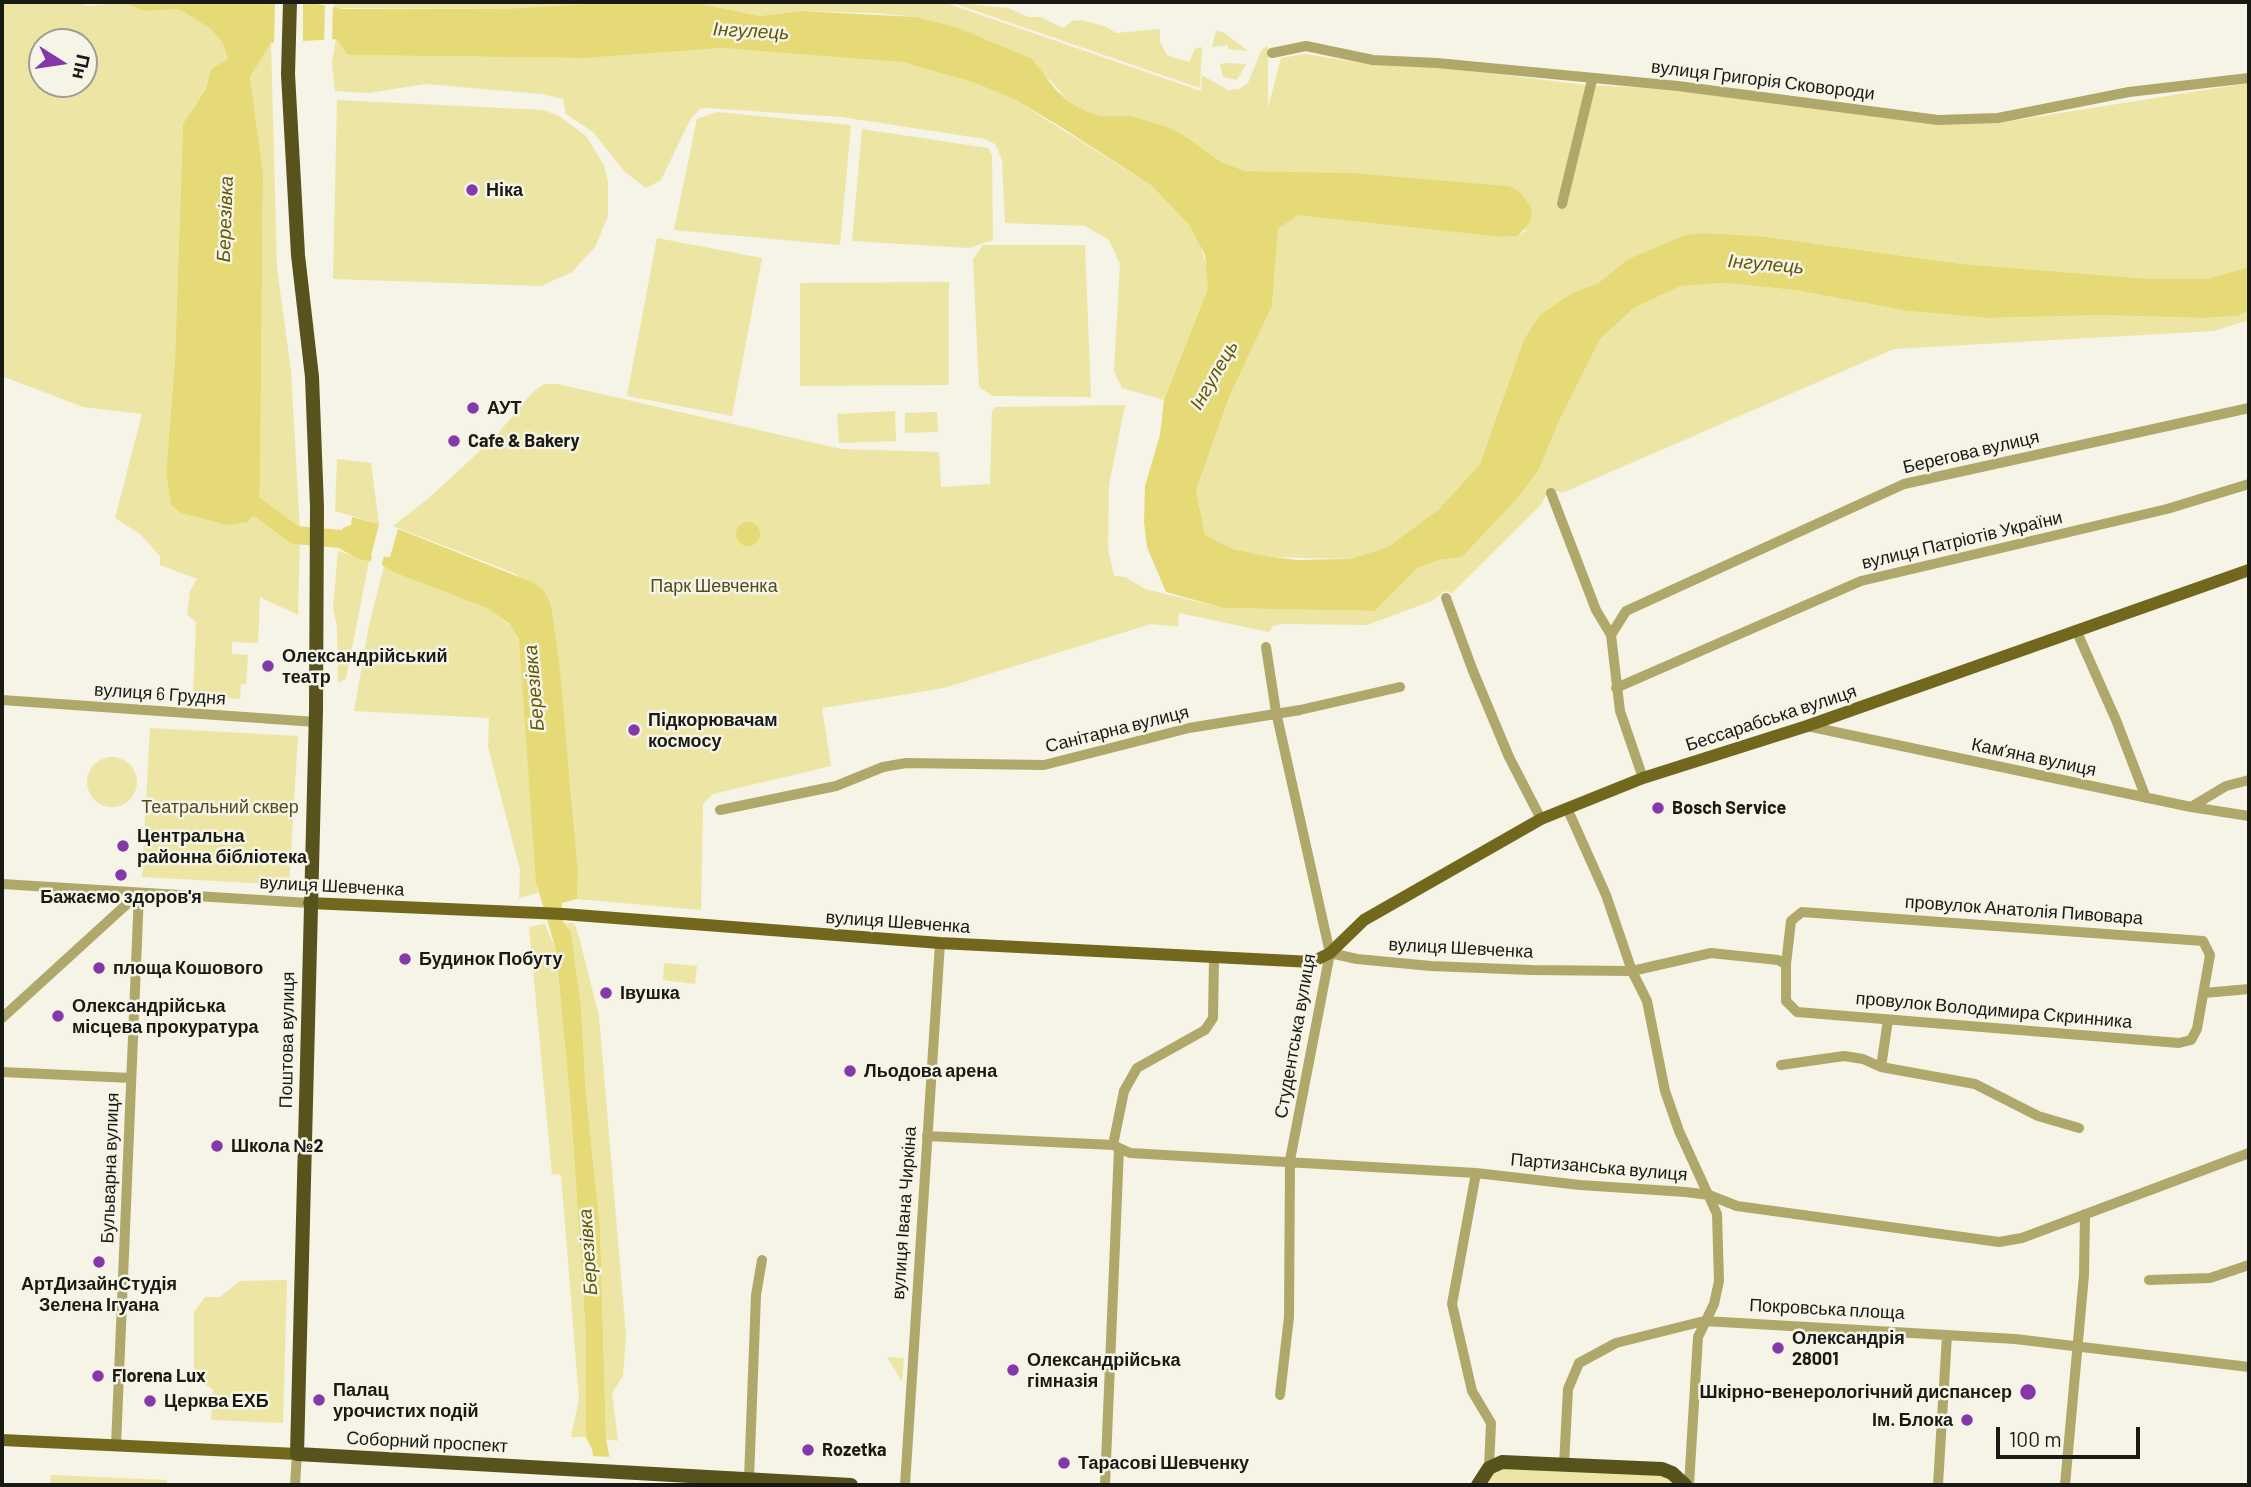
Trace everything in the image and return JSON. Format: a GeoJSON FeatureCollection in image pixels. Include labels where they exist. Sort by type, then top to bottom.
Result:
{"type":"FeatureCollection","features":[{"type":"Feature","properties":{"kind":"highway","name":"Поштова вулиця"},"geometry":{"type":"LineString","coordinates":[[290,2],[288,74],[298,255],[312,377],[317,507],[316,722],[309,903],[297,1454]]}},
{"type":"Feature","properties":{"kind":"highway","name":"Соборний проспект"},"geometry":{"type":"LineString","coordinates":[[297,1454],[851,1485]]}},
{"type":"Feature","properties":{"kind":"highway"},"geometry":{"type":"LineString","coordinates":[[1478,1485],[1489,1468],[1502,1462],[1662,1469],[1687,1485]]}},
{"type":"Feature","properties":{"kind":"main road","name":"Бессарабська вулиця"},"geometry":{"type":"LineString","coordinates":[[1330,953],[1364,920],[1541,819],[1567,808],[1643,778],[1807,726],[2249,570]]}},
{"type":"Feature","properties":{"kind":"main road","name":"вулиця Шевченка"},"geometry":{"type":"LineString","coordinates":[[309,903],[563,914],[940,943],[1214,959],[1312,962],[1330,953]]}},
{"type":"Feature","properties":{"kind":"main road","name":"Соборний проспект"},"geometry":{"type":"LineString","coordinates":[[2,1440],[297,1454]]}},
{"type":"Feature","properties":{"kind":"street","name":"вулиця Григорія Сковороди"},"geometry":{"type":"LineString","coordinates":[[1272,53],[1306,46],[1373,60],[1437,63],[1765,95],[1938,120],[1998,118],[2129,92],[2249,78]]}},
{"type":"Feature","properties":{"kind":"street"},"geometry":{"type":"LineString","coordinates":[[1562,204],[1592,80]]}},
{"type":"Feature","properties":{"kind":"street","name":"Берегова вулиця"},"geometry":{"type":"LineString","coordinates":[[1611,635],[1626,611],[1904,484],[2249,408]]}},
{"type":"Feature","properties":{"kind":"street","name":"вулиця Патріотів України"},"geometry":{"type":"LineString","coordinates":[[1616,688],[1861,581],[2167,509],[2249,484]]}},
{"type":"Feature","properties":{"kind":"street"},"geometry":{"type":"LineString","coordinates":[[1551,493],[1596,610],[1611,635],[1620,711],[1643,778]]}},
{"type":"Feature","properties":{"kind":"street"},"geometry":{"type":"LineString","coordinates":[[1446,598],[1488,708],[1541,819]]}},
{"type":"Feature","properties":{"kind":"street"},"geometry":{"type":"LineString","coordinates":[[2076,630],[2116,720],[2146,798]]}},
{"type":"Feature","properties":{"kind":"street","name":"Студентська вулиця"},"geometry":{"type":"LineString","coordinates":[[1266,647],[1276,712],[1330,953],[1290,1160],[1289,1317],[1280,1395]]}},
{"type":"Feature","properties":{"kind":"street","name":"Санітарна вулиця"},"geometry":{"type":"LineString","coordinates":[[720,810],[836,786],[883,767],[906,762],[1044,765],[1189,728],[1400,687]]}},
{"type":"Feature","properties":{"kind":"street","name":"вулиця 6 Грудня"},"geometry":{"type":"LineString","coordinates":[[2,700],[316,722]]}},
{"type":"Feature","properties":{"kind":"street","name":"Камʼяна вулиця"},"geometry":{"type":"LineString","coordinates":[[1807,726],[2146,798],[2249,816]]}},
{"type":"Feature","properties":{"kind":"street"},"geometry":{"type":"LineString","coordinates":[[2192,807],[2227,786],[2249,780]]}},
{"type":"Feature","properties":{"kind":"street"},"geometry":{"type":"LineString","coordinates":[[1567,808],[1606,895],[1632,971],[1647,1001],[1665,1091],[1679,1131],[1717,1214],[1721,1252],[1716,1292],[1699,1337],[1687,1485]]}},
{"type":"Feature","properties":{"kind":"street","name":"вулиця Шевченка"},"geometry":{"type":"LineString","coordinates":[[2,884],[309,903]]}},
{"type":"Feature","properties":{"kind":"street"},"geometry":{"type":"LineString","coordinates":[[2,1018],[139,893]]}},
{"type":"Feature","properties":{"kind":"street","name":"Бульварна вулиця"},"geometry":{"type":"LineString","coordinates":[[116,1446],[139,893]]}},
{"type":"Feature","properties":{"kind":"street","name":"провулок Анатолія Пивовара"},"geometry":{"type":"LineString","coordinates":[[1786,964],[1791,921],[1797,914],[1807,912],[2198,940],[2210,950],[2204,993]]}},
{"type":"Feature","properties":{"kind":"street","name":"вулиця Івана Чиркіна"},"geometry":{"type":"LineString","coordinates":[[905,1485],[940,943]]}},
{"type":"Feature","properties":{"kind":"street","name":"вулиця Шевченка"},"geometry":{"type":"LineString","coordinates":[[1330,953],[1357,959],[1431,966],[1632,971],[1711,953],[1778,960],[1786,964]]}},
{"type":"Feature","properties":{"kind":"street"},"geometry":{"type":"LineString","coordinates":[[1105,1485],[1116,1146],[1124,1091],[1137,1068],[1205,1030],[1213,1018],[1214,959]]}},
{"type":"Feature","properties":{"kind":"street","name":"провулок Володимира Скринника"},"geometry":{"type":"LineString","coordinates":[[1786,964],[1785,996],[1792,1009],[1888,1020],[2185,1042],[2195,1035],[2204,993]]}},
{"type":"Feature","properties":{"kind":"street"},"geometry":{"type":"LineString","coordinates":[[2204,993],[2249,989]]}},
{"type":"Feature","properties":{"kind":"street"},"geometry":{"type":"LineString","coordinates":[[1881,1067],[1888,1020]]}},
{"type":"Feature","properties":{"kind":"street"},"geometry":{"type":"LineString","coordinates":[[1781,1065],[1844,1056],[1863,1059],[1881,1067],[1975,1084],[2038,1116],[2079,1128]]}},
{"type":"Feature","properties":{"kind":"street"},"geometry":{"type":"LineString","coordinates":[[2,1072],[131,1079]]}},
{"type":"Feature","properties":{"kind":"street","name":"Партизанська вулиця"},"geometry":{"type":"LineString","coordinates":[[927,1136],[1116,1146],[1130,1153],[1476,1172],[1580,1185],[1709,1195],[1737,1206],[1999,1242],[2022,1238],[2249,1153]]}},
{"type":"Feature","properties":{"kind":"street"},"geometry":{"type":"LineString","coordinates":[[1476,1172],[1452,1304],[1472,1391],[1491,1423],[1489,1468]]}},
{"type":"Feature","properties":{"kind":"street"},"geometry":{"type":"LineString","coordinates":[[2065,1485],[2078,1347],[2085,1214]]}},
{"type":"Feature","properties":{"kind":"street"},"geometry":{"type":"LineString","coordinates":[[749,1479],[756,1295],[762,1260]]}},
{"type":"Feature","properties":{"kind":"street"},"geometry":{"type":"LineString","coordinates":[[2149,1280],[2210,1278],[2249,1265]]}},
{"type":"Feature","properties":{"kind":"street","name":"Покровська площа"},"geometry":{"type":"LineString","coordinates":[[1564,1465],[1567,1389],[1579,1363],[1616,1343],[1704,1321],[1947,1335],[2249,1367]]}},
{"type":"Feature","properties":{"kind":"street"},"geometry":{"type":"LineString","coordinates":[[1938,1485],[1947,1335]]}},
{"type":"Feature","properties":{"kind":"street","name":"Поштова вулиця"},"geometry":{"type":"LineString","coordinates":[[295,1485],[297,1454]]}},
{"type":"Feature","properties":{"kind":"green space"},"geometry":{"type":"Polygon","coordinates":[[[2,2],[75,2],[89,6],[122,2],[144,11],[179,9],[211,29],[222,42],[228,59],[211,69],[206,87],[183,124],[175,359],[166,474],[171,505],[181,513],[257,510],[260,487],[263,172],[250,77],[271,43],[277,268],[291,371],[300,530],[298,615],[260,597],[258,643],[232,642],[232,654],[248,655],[246,684],[241,684],[240,699],[193,696],[196,622],[187,615],[190,591],[197,579],[160,565],[160,556],[140,534],[115,518],[142,414],[83,407],[2,376],[2,2]]]}},
{"type":"Feature","properties":{"kind":"green space"},"geometry":{"type":"Polygon","coordinates":[[[334,2],[620,2],[503,9],[334,8],[334,2]]]}},
{"type":"Feature","properties":{"kind":"green space"},"geometry":{"type":"Polygon","coordinates":[[[692,2],[943,2],[1201,91],[1202,75],[1228,90],[1239,89],[1248,83],[1262,49],[1268,46],[1268,108],[1281,58],[1305,54],[1368,64],[1430,66],[1586,85],[1674,89],[1998,123],[2249,83],[2249,267],[2206,279],[2151,279],[1962,264],[1759,236],[1703,233],[1685,235],[1628,259],[1597,284],[1572,293],[1540,315],[1524,339],[1480,464],[1439,509],[1388,547],[1350,559],[1271,557],[1233,549],[1205,535],[1196,490],[1230,395],[1272,306],[1278,229],[1298,214],[1502,237],[1518,236],[1525,231],[1509,186],[1354,173],[1245,171],[1221,162],[1182,134],[1130,116],[1101,116],[1088,112],[1069,102],[1049,79],[956,27],[916,17],[876,13],[801,11],[759,16],[692,2]]]}},
{"type":"Feature","properties":{"kind":"green space"},"geometry":{"type":"Polygon","coordinates":[[[950,2],[1008,8],[1028,17],[1041,17],[1063,28],[1072,21],[1081,20],[1107,27],[1116,33],[1160,29],[1160,42],[1167,55],[1190,62],[1194,49],[1202,47],[1200,88],[950,2]]]}},
{"type":"Feature","properties":{"kind":"green space"},"geometry":{"type":"Polygon","coordinates":[[[1216,31],[1223,32],[1248,51],[1228,49],[1228,45],[1212,47],[1216,31]]]}},
{"type":"Feature","properties":{"kind":"green space"},"geometry":{"type":"Polygon","coordinates":[[[336,39],[348,55],[586,58],[723,48],[902,62],[972,82],[1012,98],[1152,186],[1190,226],[1200,243],[1208,273],[1208,288],[1164,400],[1122,388],[1114,371],[1120,264],[1109,240],[1085,226],[1005,223],[1002,160],[995,144],[985,139],[841,117],[700,109],[691,118],[661,180],[646,188],[625,172],[593,132],[566,114],[563,99],[542,94],[426,84],[368,93],[335,91],[332,62],[336,39]]]}},
{"type":"Feature","properties":{"kind":"green space"},"geometry":{"type":"Polygon","coordinates":[[[1220,64],[1246,64],[1237,80],[1223,77],[1220,64]]]}},
{"type":"Feature","properties":{"kind":"green space","name":"Ніка"},"geometry":{"type":"Polygon","coordinates":[[[337,100],[543,110],[559,116],[586,136],[604,165],[608,182],[608,216],[595,247],[572,272],[541,286],[333,279],[337,100]]]}},
{"type":"Feature","properties":{"kind":"green space"},"geometry":{"type":"Polygon","coordinates":[[[717,112],[851,125],[840,245],[674,230],[697,119],[717,112]]]}},
{"type":"Feature","properties":{"kind":"green space"},"geometry":{"type":"Polygon","coordinates":[[[862,129],[988,148],[992,155],[993,240],[969,248],[852,241],[862,129]]]}},
{"type":"Feature","properties":{"kind":"green space"},"geometry":{"type":"Polygon","coordinates":[[[657,238],[762,258],[732,416],[627,396],[657,238]]]}},
{"type":"Feature","properties":{"kind":"green space"},"geometry":{"type":"Polygon","coordinates":[[[983,245],[1085,245],[1091,397],[993,396],[979,387],[973,259],[983,245]]]}},
{"type":"Feature","properties":{"kind":"green space"},"geometry":{"type":"Polygon","coordinates":[[[949,282],[949,385],[800,386],[800,283],[949,282]]]}},
{"type":"Feature","properties":{"kind":"green space","name":"Парк Шевченка"},"geometry":{"type":"Polygon","coordinates":[[[1725,283],[1794,290],[1908,311],[1988,318],[2102,315],[2203,318],[2237,316],[2249,311],[2249,320],[2214,331],[1894,349],[1562,493],[1552,489],[1548,491],[1541,505],[1452,593],[1445,591],[1432,601],[1367,625],[1282,624],[1273,626],[1269,632],[1179,613],[1178,627],[1151,624],[944,688],[822,708],[831,766],[713,794],[703,804],[701,910],[577,899],[578,871],[570,778],[551,605],[514,573],[393,526],[429,498],[495,437],[532,393],[544,384],[558,384],[841,449],[939,452],[941,487],[990,484],[992,412],[995,407],[1125,405],[1109,485],[1108,548],[1114,576],[1125,577],[1145,589],[1224,608],[1375,611],[1418,568],[1439,560],[1462,557],[1516,500],[1538,471],[1560,419],[1600,339],[1634,308],[1681,286],[1725,283]]]}},
{"type":"Feature","properties":{"kind":"green space"},"geometry":{"type":"Polygon","coordinates":[[[895,411],[896,441],[839,443],[837,414],[895,411]]]}},
{"type":"Feature","properties":{"kind":"green space"},"geometry":{"type":"Polygon","coordinates":[[[937,412],[938,432],[905,433],[905,413],[937,412]]]}},
{"type":"Feature","properties":{"kind":"green space"},"geometry":{"type":"Polygon","coordinates":[[[337,459],[371,463],[379,524],[335,511],[337,459]]]}},
{"type":"Feature","properties":{"kind":"green space"},"geometry":{"type":"Polygon","coordinates":[[[338,551],[369,561],[346,679],[338,683],[337,626],[333,608],[338,551]]]}},
{"type":"Feature","properties":{"kind":"green space"},"geometry":{"type":"Polygon","coordinates":[[[384,566],[485,607],[516,629],[522,654],[538,893],[519,898],[520,870],[488,747],[489,718],[354,711],[369,625],[384,566]]]}},
{"type":"Feature","properties":{"kind":"green space","name":"Театральний сквер"},"geometry":{"type":"Polygon","coordinates":[[[150,728],[298,736],[289,885],[142,877],[150,728]]]}},
{"type":"Feature","properties":{"kind":"green space"},"geometry":{"type":"Polygon","coordinates":[[[102,758],[122,758],[136,772],[136,792],[122,806],[102,806],[88,792],[88,772],[102,758]]]}},
{"type":"Feature","properties":{"kind":"green space"},"geometry":{"type":"Polygon","coordinates":[[[566,923],[574,923],[578,933],[599,1016],[626,1335],[623,1376],[612,1393],[618,1441],[606,1439],[600,1227],[586,1095],[581,1007],[571,933],[566,923]]]}},
{"type":"Feature","properties":{"kind":"green space"},"geometry":{"type":"Polygon","coordinates":[[[545,924],[556,950],[571,1110],[586,1337],[586,1437],[571,1437],[579,1399],[561,1175],[552,1174],[529,927],[545,924]]]}},
{"type":"Feature","properties":{"kind":"green space"},"geometry":{"type":"Polygon","coordinates":[[[664,963],[697,966],[695,984],[663,980],[664,963]]]}},
{"type":"Feature","properties":{"kind":"green space"},"geometry":{"type":"Polygon","coordinates":[[[287,1280],[283,1423],[211,1420],[213,1389],[194,1378],[194,1312],[205,1297],[220,1297],[240,1281],[287,1280]]]}},
{"type":"Feature","properties":{"kind":"green space"},"geometry":{"type":"Polygon","coordinates":[[[887,1357],[904,1358],[902,1382],[887,1357]]]}},
{"type":"Feature","properties":{"kind":"green space"},"geometry":{"type":"Polygon","coordinates":[[[1506,1465],[1661,1474],[1677,1485],[1484,1485],[1492,1470],[1506,1465]]]}},
{"type":"Feature","properties":{"kind":"green space"},"geometry":{"type":"Polygon","coordinates":[[[51,1475],[167,1480],[167,1485],[50,1485],[51,1475]]]}},
{"type":"Feature","properties":{"kind":"water","name":"Інгулець"},"geometry":{"type":"Polygon","coordinates":[[[122,2],[306,2],[343,9],[503,9],[620,2],[692,2],[759,16],[801,11],[916,17],[956,27],[1032,59],[1055,89],[1069,102],[1088,112],[1101,116],[1130,116],[1164,126],[1182,134],[1221,162],[1245,171],[1354,173],[1509,186],[1521,193],[1532,209],[1530,222],[1518,236],[1502,237],[1298,215],[1278,229],[1272,306],[1230,395],[1196,490],[1205,535],[1233,549],[1271,557],[1297,560],[1350,559],[1388,547],[1439,509],[1480,464],[1524,339],[1540,315],[1572,293],[1597,284],[1628,259],[1685,235],[1703,233],[1759,236],[1962,264],[2151,279],[2206,279],[2249,267],[2249,311],[2237,316],[2203,318],[2102,315],[1988,318],[1908,311],[1794,290],[1725,283],[1681,286],[1634,308],[1600,339],[1560,419],[1538,471],[1516,500],[1462,557],[1439,560],[1418,568],[1375,611],[1224,608],[1166,592],[1147,547],[1144,522],[1145,486],[1160,435],[1164,400],[1208,288],[1205,255],[1190,226],[1152,186],[1058,125],[1012,98],[972,82],[902,62],[723,48],[586,58],[348,55],[336,39],[271,43],[250,77],[263,172],[260,487],[257,510],[248,522],[228,525],[181,513],[171,505],[166,474],[175,359],[183,124],[206,88],[211,69],[228,59],[222,42],[211,29],[179,9],[144,11],[122,2]]]}},
{"type":"Feature","properties":{"kind":"water"},"geometry":{"type":"Polygon","coordinates":[[[352,517],[379,524],[371,556],[390,557],[398,529],[534,583],[544,591],[551,605],[560,671],[578,871],[577,899],[562,903],[561,918],[571,932],[581,1007],[586,1095],[600,1227],[606,1439],[615,1485],[597,1485],[592,1449],[586,1437],[586,1337],[571,1110],[556,950],[536,882],[519,639],[510,624],[485,607],[396,573],[380,564],[356,558],[340,543],[343,528],[351,525],[352,517]]]}},
{"type":"Feature","properties":{"kind":"water"},"geometry":{"type":"Polygon","coordinates":[[[748,522],[759,529],[760,534],[753,545],[748,546],[737,539],[736,534],[743,523],[748,522]]]}},
{"type":"Feature","properties":{"kind":"pier"},"geometry":{"type":"Polygon","coordinates":[[[275,2],[303,2],[303,45],[274,46],[275,2]]]}},
{"type":"Feature","properties":{"kind":"pier"},"geometry":{"type":"Polygon","coordinates":[[[325,3],[333,4],[332,43],[324,43],[325,3]]]}},
{"type":"Feature","properties":{"kind":"pier"},"geometry":{"type":"Polygon","coordinates":[[[380,524],[375,553],[384,555],[381,568],[370,565],[380,524]]]}},
{"type":"Feature","properties":{"kind":"pier"},"geometry":{"type":"Polygon","coordinates":[[[590,1456],[615,1457],[619,1484],[594,1483],[590,1456]]]}},
{"type":"Feature","properties":{"kind":"waterway","name":"Березівка"},"geometry":{"type":"LineString","coordinates":[[241,495],[295,535],[341,539],[361,550]]}},
{"type":"Feature","properties":{"kind":"place","name":"Ніка"},"geometry":{"type":"Point","coordinates":[472,190]}},
{"type":"Feature","properties":{"kind":"place","name":"АУТ"},"geometry":{"type":"Point","coordinates":[473,408]}},
{"type":"Feature","properties":{"kind":"place","name":"Cafe & Bakery"},"geometry":{"type":"Point","coordinates":[454,441]}},
{"type":"Feature","properties":{"kind":"place","name":"Олександрійський театр"},"geometry":{"type":"Point","coordinates":[268,666]}},
{"type":"Feature","properties":{"kind":"place","name":"Підкорювачам космосу"},"geometry":{"type":"Point","coordinates":[634,730]}},
{"type":"Feature","properties":{"kind":"place","name":"Bosch Service"},"geometry":{"type":"Point","coordinates":[1658,808]}},
{"type":"Feature","properties":{"kind":"place","name":"Центральна районна бібліотека"},"geometry":{"type":"Point","coordinates":[123,846]}},
{"type":"Feature","properties":{"kind":"place","name":"Бажаємо здоров'я"},"geometry":{"type":"Point","coordinates":[121,875]}},
{"type":"Feature","properties":{"kind":"place","name":"Будинок Побуту"},"geometry":{"type":"Point","coordinates":[405,959]}},
{"type":"Feature","properties":{"kind":"place","name":"площа Кошового"},"geometry":{"type":"Point","coordinates":[99,968]}},
{"type":"Feature","properties":{"kind":"place","name":"Івушка"},"geometry":{"type":"Point","coordinates":[606,993]}},
{"type":"Feature","properties":{"kind":"place","name":"Олександрійська місцева прокуратура"},"geometry":{"type":"Point","coordinates":[58,1016]}},
{"type":"Feature","properties":{"kind":"place","name":"Льодова арена"},"geometry":{"type":"Point","coordinates":[850,1071]}},
{"type":"Feature","properties":{"kind":"place","name":"Школа №2"},"geometry":{"type":"Point","coordinates":[217,1146]}},
{"type":"Feature","properties":{"kind":"place","name":"АртДизайнСтудія Зелена Ігуана"},"geometry":{"type":"Point","coordinates":[99,1262]}},
{"type":"Feature","properties":{"kind":"place","name":"Олександрія 28001"},"geometry":{"type":"Point","coordinates":[1778,1348]}},
{"type":"Feature","properties":{"kind":"place","name":"Олександрійська гімназія"},"geometry":{"type":"Point","coordinates":[1013,1370]}},
{"type":"Feature","properties":{"kind":"place","name":"Florena Lux"},"geometry":{"type":"Point","coordinates":[98,1376]}},
{"type":"Feature","properties":{"kind":"place","name":"Шкірно-венерологічний диспансер"},"geometry":{"type":"Point","coordinates":[2028,1392]}},
{"type":"Feature","properties":{"kind":"place","name":"Палац урочистих подій"},"geometry":{"type":"Point","coordinates":[319,1400]}},
{"type":"Feature","properties":{"kind":"place","name":"Церква ЕХБ"},"geometry":{"type":"Point","coordinates":[150,1401]}},
{"type":"Feature","properties":{"kind":"place","name":"Ім. Блока"},"geometry":{"type":"Point","coordinates":[1967,1420]}},
{"type":"Feature","properties":{"kind":"place","name":"Rozetka"},"geometry":{"type":"Point","coordinates":[808,1450]}},
{"type":"Feature","properties":{"kind":"place","name":"Тарасові Шевченку"},"geometry":{"type":"Point","coordinates":[1064,1463]}}]}
